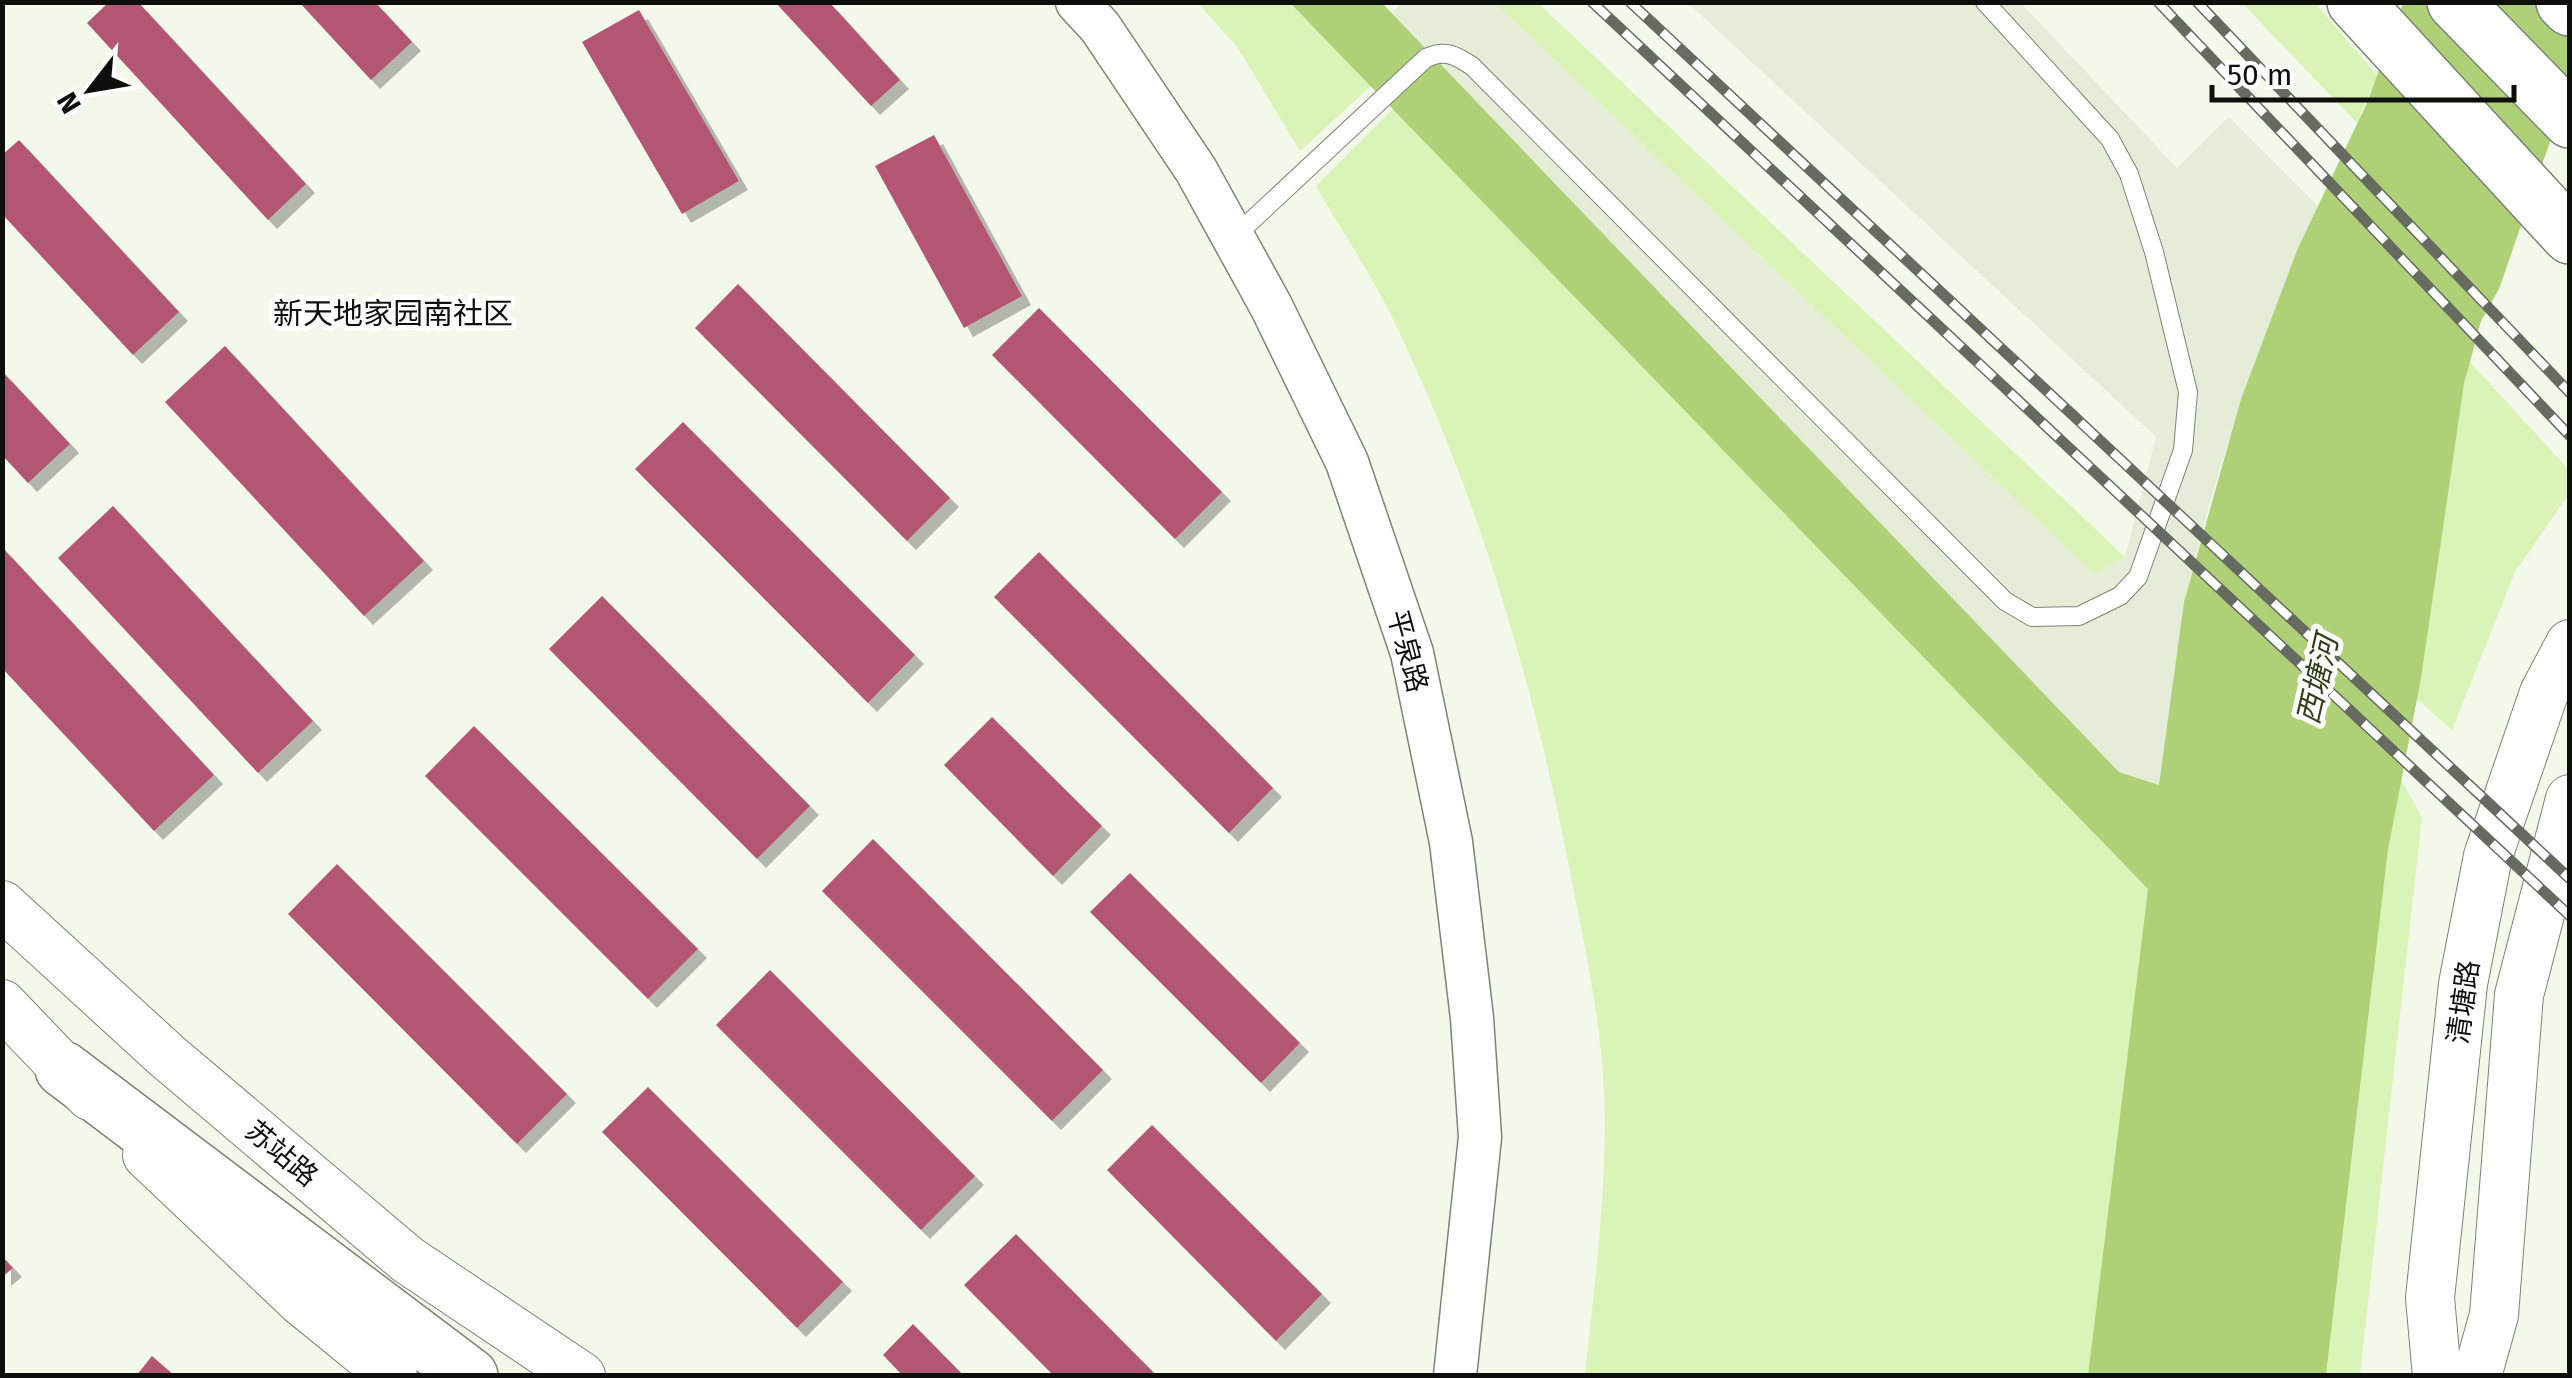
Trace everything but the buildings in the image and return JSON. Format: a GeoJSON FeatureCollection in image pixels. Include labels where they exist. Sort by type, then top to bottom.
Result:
{"type":"FeatureCollection","features":[{"type":"Feature","properties":{"kind":"main road"},"geometry":{"type":"LineString","coordinates":[[2355,2],[2570,236]]}},
{"type":"Feature","properties":{"kind":"main road"},"geometry":{"type":"LineString","coordinates":[[2455,2],[2570,120]]}},
{"type":"Feature","properties":{"kind":"main road"},"geometry":{"type":"LineString","coordinates":[[2564,2],[2570,8]]}},
{"type":"Feature","properties":{"kind":"main road","name":"清塘路"},"geometry":{"type":"LineString","coordinates":[[2438,1376],[2430,1298],[2463,984],[2488,856],[2544,693],[2570,644]]}},
{"type":"Feature","properties":{"kind":"main road","name":"清塘路"},"geometry":{"type":"LineString","coordinates":[[2477,1376],[2494,1314],[2519,995],[2570,799]]}},
{"type":"Feature","properties":{"kind":"main road","name":"苏站路"},"geometry":{"type":"LineString","coordinates":[[2,905],[167,1056],[408,1260],[581,1376]]}},
{"type":"Feature","properties":{"kind":"main road"},"geometry":{"type":"LineString","coordinates":[[2,1004],[202,1212],[300,1301],[393,1376]]}},
{"type":"Feature","properties":{"kind":"main road"},"geometry":{"type":"LineString","coordinates":[[63,1069],[470,1376]]}},
{"type":"Feature","properties":{"kind":"street","name":"平泉路"},"geometry":{"type":"LineString","coordinates":[[1078,2],[1100,27],[1196,170],[1233,237],[1347,462],[1412,653],[1450,842],[1472,1018],[1480,1137],[1455,1376]]}},
{"type":"Feature","properties":{"kind":"lane"},"geometry":{"type":"LineString","coordinates":[[1233,237],[1426,58],[1439,52],[1454,55],[1472,66],[2004,601],[2032,617],[2079,616],[2120,596],[2138,578],[2183,450],[2188,392],[2154,252],[2129,174],[2110,139],[1984,2]]}},
{"type":"Feature","properties":{"kind":"shaded area"},"geometry":{"type":"Polygon","coordinates":[[[1198,3],[1289,3],[1371,86],[1300,151],[1238,48],[1198,3]]]}},
{"type":"Feature","properties":{"kind":"shaded area"},"geometry":{"type":"Polygon","coordinates":[[[1402,3],[1495,3],[2094,574],[2125,557],[2156,437],[1688,3],[2021,3],[2177,168],[2229,117],[2318,206],[2241,399],[2209,505],[2184,602],[2160,785],[2119,772],[1392,13],[1402,3]]]}},
{"type":"Feature","properties":{"kind":"shaded area"},"geometry":{"type":"Polygon","coordinates":[[[1495,3],[1538,3],[2125,557],[2094,574],[1495,3]]]}},
{"type":"Feature","properties":{"kind":"shaded area"},"geometry":{"type":"Polygon","coordinates":[[[2242,3],[2315,3],[2377,75],[2357,123],[2242,3]]]}},
{"type":"Feature","properties":{"kind":"shaded area"},"geometry":{"type":"Polygon","coordinates":[[[1393,109],[2148,889],[2088,1375],[1585,1375],[1602,1196],[1604,1088],[1591,979],[1539,729],[1476,519],[1423,383],[1365,267],[1316,186],[1393,109]]]}},
{"type":"Feature","properties":{"kind":"shaded area"},"geometry":{"type":"Polygon","coordinates":[[[2468,360],[2569,470],[2569,494],[2515,572],[2452,730],[2416,698],[2468,360]]]}},
{"type":"Feature","properties":{"kind":"shaded area"},"geometry":{"type":"Polygon","coordinates":[[[2401,780],[2422,817],[2360,1375],[2326,1376],[2388,850],[2401,780]]]}},
{"type":"Feature","properties":{"kind":"water","name":"西塘河"},"geometry":{"type":"Polygon","coordinates":[[[1290,3],[1382,3],[2119,772],[2159,785],[2184,602],[2241,399],[2298,248],[2367,103],[2403,3],[2569,3],[2569,87],[2499,289],[2481,321],[2464,384],[2421,678],[2388,850],[2326,1375],[2088,1375],[2148,889],[1290,3]]]}},
{"type":"Feature","properties":{"kind":"railway"},"geometry":{"type":"LineString","coordinates":[[1592,2],[2570,916]]}},
{"type":"Feature","properties":{"kind":"railway"},"geometry":{"type":"LineString","coordinates":[[1630,2],[2570,879]]}},
{"type":"Feature","properties":{"kind":"railway"},"geometry":{"type":"LineString","coordinates":[[2158,2],[2570,436]]}},
{"type":"Feature","properties":{"kind":"railway"},"geometry":{"type":"LineString","coordinates":[[2197,2],[2570,393]]}},
{"type":"Feature","properties":{"kind":"district","name":"新天地家园南社区"},"geometry":{"type":"Point","coordinates":[393,314]}}]}
